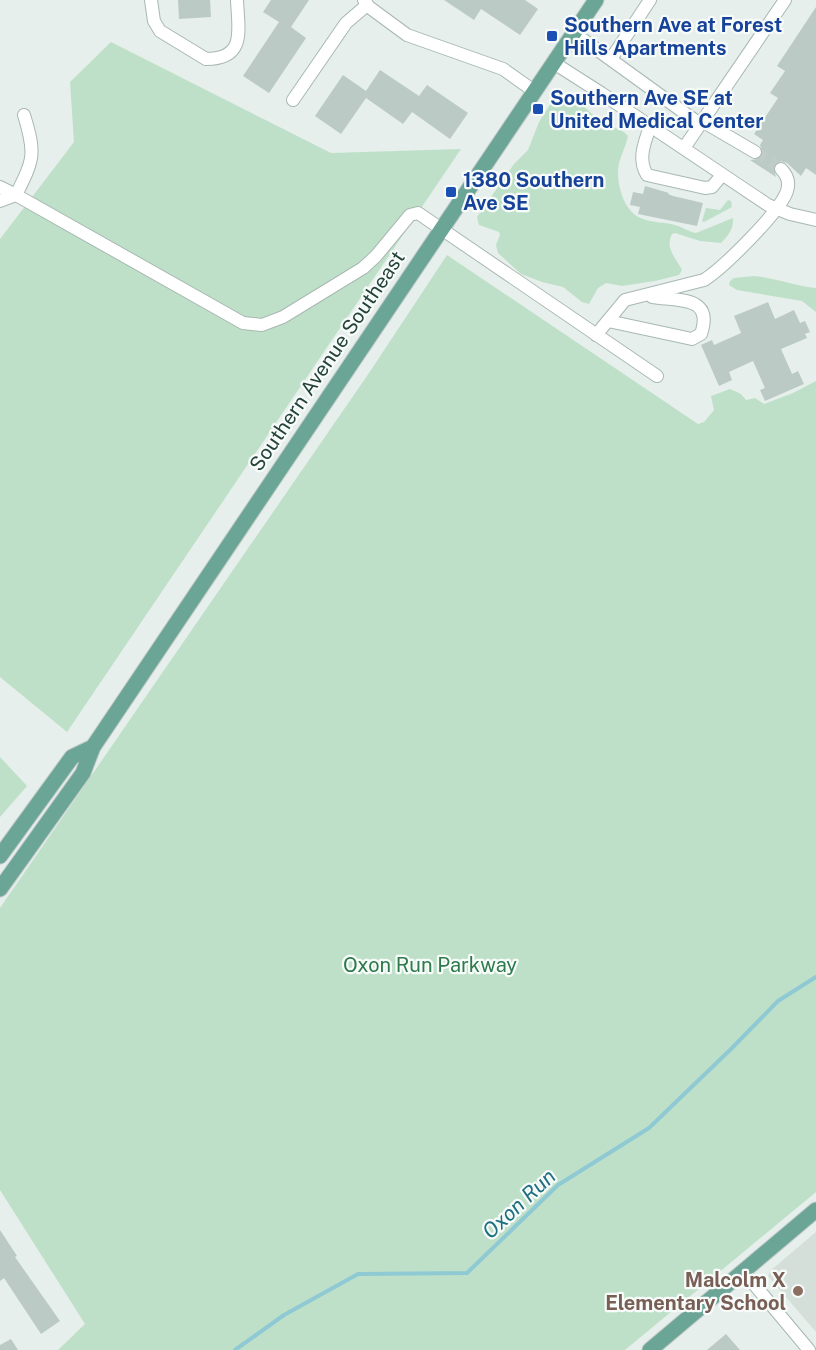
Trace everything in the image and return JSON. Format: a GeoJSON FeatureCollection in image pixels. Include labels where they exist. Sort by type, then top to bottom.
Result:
{"type":"FeatureCollection","features":[{"type":"Feature","properties":{"kind":"main road","name":"Southern Avenue Southeast"},"geometry":{"type":"LineString","coordinates":[[0,889],[83,773],[93,747],[596,0]]}},
{"type":"Feature","properties":{"kind":"main road","name":"Southern Avenue Southeast"},"geometry":{"type":"LineString","coordinates":[[1,854],[72,757],[93,747]]}},
{"type":"Feature","properties":{"kind":"main road"},"geometry":{"type":"LineString","coordinates":[[650,1350],[816,1210]]}},
{"type":"Feature","properties":{"kind":"street"},"geometry":{"type":"LineString","coordinates":[[151,0],[154,21],[165,35],[206,58],[213,59],[227,56],[235,49],[239,40],[237,0]]}},
{"type":"Feature","properties":{"kind":"street"},"geometry":{"type":"LineString","coordinates":[[684,148],[785,0]]}},
{"type":"Feature","properties":{"kind":"street"},"geometry":{"type":"LineString","coordinates":[[292,100],[346,23],[365,2],[407,35],[503,69],[534,91]]}},
{"type":"Feature","properties":{"kind":"street"},"geometry":{"type":"LineString","coordinates":[[611,59],[646,2]]}},
{"type":"Feature","properties":{"kind":"street"},"geometry":{"type":"LineString","coordinates":[[573,33],[701,122],[755,152]]}},
{"type":"Feature","properties":{"kind":"street"},"geometry":{"type":"LineString","coordinates":[[554,63],[776,208],[789,214],[816,220]]}},
{"type":"Feature","properties":{"kind":"street"},"geometry":{"type":"LineString","coordinates":[[0,201],[16,195],[31,165],[33,156],[31,138],[24,115]]}},
{"type":"Feature","properties":{"kind":"street"},"geometry":{"type":"LineString","coordinates":[[650,126],[641,156],[646,174],[705,188],[712,187],[723,175]]}},
{"type":"Feature","properties":{"kind":"street"},"geometry":{"type":"LineString","coordinates":[[596,335],[625,300],[704,280],[714,273],[776,208],[788,188],[786,174],[781,169]]}},
{"type":"Feature","properties":{"kind":"street"},"geometry":{"type":"LineString","coordinates":[[0,187],[243,323],[262,325],[283,317],[363,268],[410,215],[418,213],[657,376]]}},
{"type":"Feature","properties":{"kind":"street"},"geometry":{"type":"LineString","coordinates":[[608,321],[692,339],[701,334],[705,322],[704,311],[696,303],[645,296]]}},
{"type":"Feature","properties":{"kind":"street"},"geometry":{"type":"LineString","coordinates":[[743,1271],[809,1350]]}},
{"type":"Feature","properties":{"kind":"shaded area","name":"Malcolm X Elementary School"},"geometry":{"type":"Polygon","coordinates":[[[816,1232],[816,1332],[768,1276],[770,1271],[816,1232]]]}},
{"type":"Feature","properties":{"kind":"green space"},"geometry":{"type":"Polygon","coordinates":[[[111,42],[331,153],[461,149],[67,732],[0,677],[0,239],[74,142],[70,82],[111,42]]]}},
{"type":"Feature","properties":{"kind":"green space"},"geometry":{"type":"Polygon","coordinates":[[[562,94],[574,99],[601,121],[621,130],[628,136],[618,172],[621,193],[632,212],[643,219],[675,225],[696,233],[733,218],[726,238],[721,243],[700,241],[672,234],[670,248],[682,270],[679,275],[622,286],[606,283],[598,288],[589,304],[582,302],[563,287],[521,274],[498,253],[496,245],[499,232],[479,225],[477,217],[514,164],[528,150],[539,122],[551,103],[562,94]]]}},
{"type":"Feature","properties":{"kind":"green space"},"geometry":{"type":"Polygon","coordinates":[[[728,200],[731,201],[732,207],[702,221],[706,208],[720,210],[728,200]]]}},
{"type":"Feature","properties":{"kind":"green space","name":"Oxon Run Parkway"},"geometry":{"type":"Polygon","coordinates":[[[447,255],[698,424],[704,422],[714,410],[711,396],[730,389],[741,394],[746,400],[755,398],[764,404],[816,381],[816,1192],[625,1350],[58,1350],[85,1324],[0,1190],[0,908],[369,373],[447,255]]]}},
{"type":"Feature","properties":{"kind":"green space"},"geometry":{"type":"Polygon","coordinates":[[[754,276],[816,288],[816,312],[802,301],[737,290],[729,285],[734,278],[754,276]]]}},
{"type":"Feature","properties":{"kind":"green space"},"geometry":{"type":"Polygon","coordinates":[[[0,757],[27,786],[0,817],[0,757]]]}},
{"type":"Feature","properties":{"kind":"building"},"geometry":{"type":"Polygon","coordinates":[[[178,0],[210,0],[211,17],[179,19],[178,0]]]}},
{"type":"Feature","properties":{"kind":"building"},"geometry":{"type":"Polygon","coordinates":[[[271,0],[309,0],[291,27],[306,38],[269,93],[243,76],[279,22],[263,12],[271,0]]]}},
{"type":"Feature","properties":{"kind":"building"},"geometry":{"type":"Polygon","coordinates":[[[444,0],[525,0],[538,9],[520,35],[481,9],[474,20],[444,0]]]}},
{"type":"Feature","properties":{"kind":"building"},"geometry":{"type":"Polygon","coordinates":[[[816,7],[816,175],[806,168],[801,176],[787,163],[780,161],[773,167],[776,177],[750,160],[759,159],[763,153],[760,145],[763,140],[754,134],[778,98],[770,93],[785,71],[777,66],[816,7]]]}},
{"type":"Feature","properties":{"kind":"building"},"geometry":{"type":"Polygon","coordinates":[[[380,70],[419,96],[427,85],[468,113],[450,139],[412,112],[403,124],[366,98],[341,134],[315,116],[343,75],[366,91],[380,70]]]}},
{"type":"Feature","properties":{"kind":"building"},"geometry":{"type":"Polygon","coordinates":[[[645,186],[703,203],[697,226],[638,214],[640,207],[630,205],[633,192],[643,194],[645,186]]]}},
{"type":"Feature","properties":{"kind":"building"},"geometry":{"type":"Polygon","coordinates":[[[768,302],[775,319],[794,310],[800,323],[805,321],[810,332],[805,334],[807,338],[781,349],[792,374],[798,371],[804,384],[765,401],[760,390],[765,388],[753,361],[729,372],[732,380],[719,386],[701,345],[712,340],[714,345],[741,333],[734,316],[768,302]]]}},
{"type":"Feature","properties":{"kind":"building"},"geometry":{"type":"Polygon","coordinates":[[[0,1230],[17,1256],[15,1257],[60,1321],[41,1334],[4,1278],[0,1281],[0,1230]]]}},
{"type":"Feature","properties":{"kind":"building"},"geometry":{"type":"Polygon","coordinates":[[[726,1334],[740,1350],[707,1350],[726,1334]]]}},
{"type":"Feature","properties":{"kind":"building"},"geometry":{"type":"Polygon","coordinates":[[[11,1339],[18,1350],[0,1350],[0,1345],[11,1339]]]}},
{"type":"Feature","properties":{"kind":"waterway","name":"Oxon Run"},"geometry":{"type":"LineString","coordinates":[[235,1350],[284,1315],[358,1274],[467,1273],[558,1185],[649,1128],[778,1001],[816,977]]}},
{"type":"Feature","properties":{"kind":"tunnel"},"geometry":{"type":"LineString","coordinates":[[755,152],[781,169]]}},
{"type":"Feature","properties":{"kind":"place","name":"Southern Ave at Forest Hills Apartments"},"geometry":{"type":"Point","coordinates":[552,36]}},
{"type":"Feature","properties":{"kind":"place","name":"Southern Ave SE at United Medical Center"},"geometry":{"type":"Point","coordinates":[538,109]}},
{"type":"Feature","properties":{"kind":"place","name":"1380 Southern Ave SE"},"geometry":{"type":"Point","coordinates":[451,192]}},
{"type":"Feature","properties":{"kind":"place","name":"Malcolm X Elementary School"},"geometry":{"type":"Point","coordinates":[798,1291]}}]}
